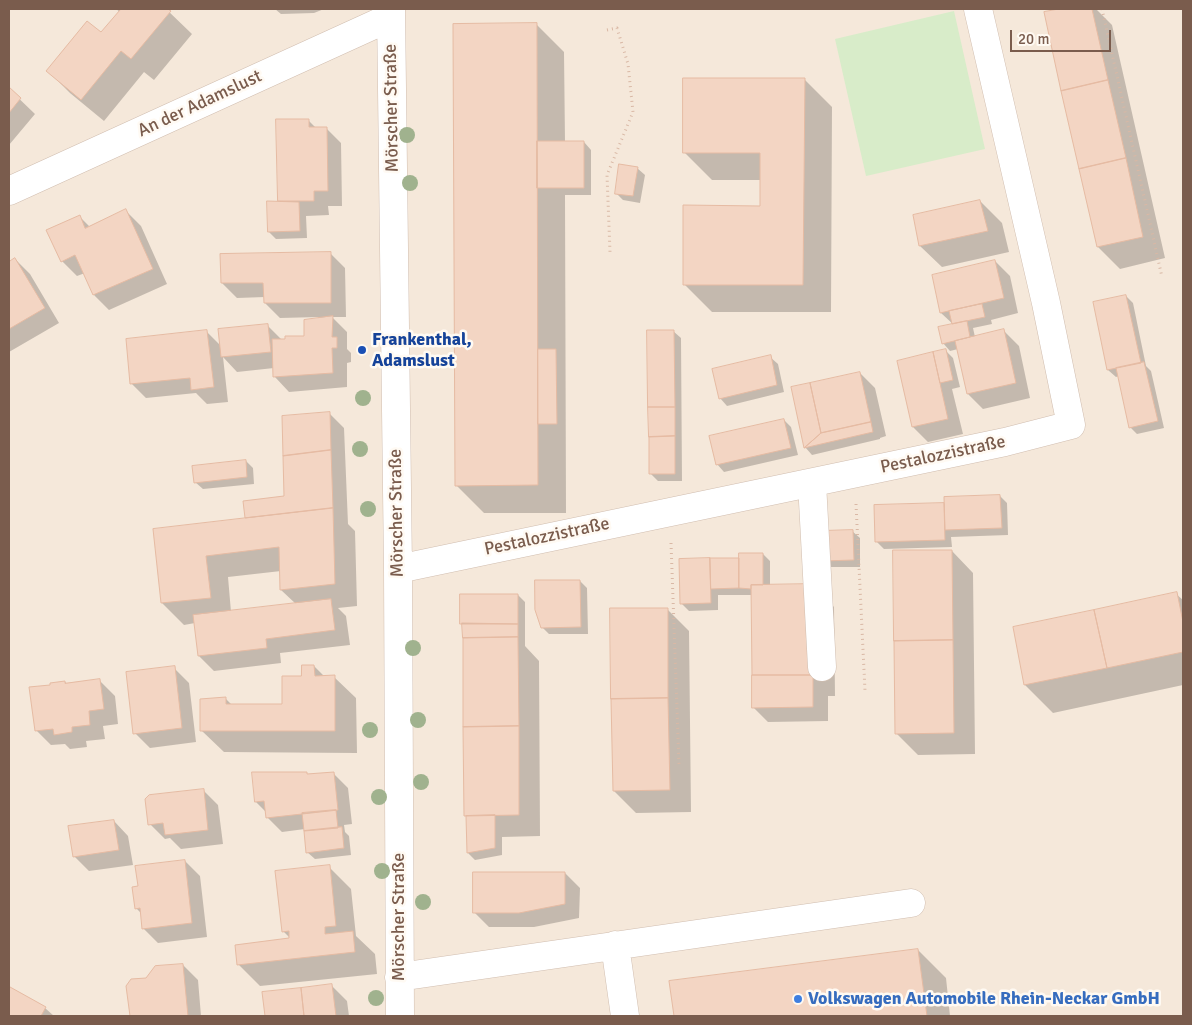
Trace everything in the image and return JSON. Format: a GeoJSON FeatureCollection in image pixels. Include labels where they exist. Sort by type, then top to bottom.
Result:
{"type":"FeatureCollection","features":[{"type":"Feature","properties":{"kind":"street","name":"Pestalozzistraße"},"geometry":{"type":"LineString","coordinates":[[398,569],[1005,442],[1071,425],[1046,303],[978,9]]}},
{"type":"Feature","properties":{"kind":"street","name":"An der Adamslust"},"geometry":{"type":"LineString","coordinates":[[9,192],[391,13]]}},
{"type":"Feature","properties":{"kind":"street","name":"Mörscher Straße"},"geometry":{"type":"LineString","coordinates":[[391,13],[398,569],[400,1016]]}},
{"type":"Feature","properties":{"kind":"street"},"geometry":{"type":"LineString","coordinates":[[812,483],[822,667]]}},
{"type":"Feature","properties":{"kind":"street"},"geometry":{"type":"LineString","coordinates":[[399,977],[911,903]]}},
{"type":"Feature","properties":{"kind":"street"},"geometry":{"type":"LineString","coordinates":[[615,945],[625,1016]]}},
{"type":"Feature","properties":{"kind":"path"},"geometry":{"type":"LineString","coordinates":[[1102,9],[1162,277]]}},
{"type":"Feature","properties":{"kind":"path"},"geometry":{"type":"LineString","coordinates":[[607,30],[618,28],[628,64],[633,112],[607,175],[610,252]]}},
{"type":"Feature","properties":{"kind":"path"},"geometry":{"type":"LineString","coordinates":[[854,474],[865,691]]}},
{"type":"Feature","properties":{"kind":"path"},"geometry":{"type":"LineString","coordinates":[[669,513],[679,764]]}},
{"type":"Feature","properties":{"kind":"shaded area"},"geometry":{"type":"Polygon","coordinates":[[[9,9],[1183,9],[1183,1016],[9,1016],[9,9]]]}},
{"type":"Feature","properties":{"kind":"green space"},"geometry":{"type":"Polygon","coordinates":[[[954,11],[985,149],[866,176],[835,39],[954,11]]]}},
{"type":"Feature","properties":{"kind":"building"},"geometry":{"type":"Polygon","coordinates":[[[118,9],[168,9],[171,11],[131,59],[121,51],[81,100],[46,71],[87,21],[101,32],[120,10],[118,9]]]}},
{"type":"Feature","properties":{"kind":"building"},"geometry":{"type":"Polygon","coordinates":[[[1059,9],[1092,9],[1108,80],[1061,91],[1044,12],[1059,9]]]}},
{"type":"Feature","properties":{"kind":"building"},"geometry":{"type":"Polygon","coordinates":[[[537,23],[538,485],[455,486],[453,24],[537,23]]]}},
{"type":"Feature","properties":{"kind":"building"},"geometry":{"type":"Polygon","coordinates":[[[683,78],[805,78],[803,285],[683,285],[683,205],[760,206],[760,153],[683,153],[683,78]]]}},
{"type":"Feature","properties":{"kind":"building"},"geometry":{"type":"Polygon","coordinates":[[[1108,80],[1126,158],[1079,169],[1061,91],[1108,80]]]}},
{"type":"Feature","properties":{"kind":"building"},"geometry":{"type":"Polygon","coordinates":[[[9,87],[21,98],[9,113],[9,87]]]}},
{"type":"Feature","properties":{"kind":"building"},"geometry":{"type":"Polygon","coordinates":[[[276,119],[309,119],[309,127],[327,127],[328,191],[314,191],[314,201],[278,201],[276,119]]]}},
{"type":"Feature","properties":{"kind":"building"},"geometry":{"type":"Polygon","coordinates":[[[537,141],[584,141],[584,188],[537,188],[537,141]]]}},
{"type":"Feature","properties":{"kind":"building"},"geometry":{"type":"Polygon","coordinates":[[[1126,158],[1143,237],[1097,247],[1079,169],[1126,158]]]}},
{"type":"Feature","properties":{"kind":"building"},"geometry":{"type":"Polygon","coordinates":[[[619,164],[638,167],[633,196],[615,194],[619,164]]]}},
{"type":"Feature","properties":{"kind":"building"},"geometry":{"type":"Polygon","coordinates":[[[980,200],[988,231],[919,246],[913,215],[980,200]]]}},
{"type":"Feature","properties":{"kind":"building"},"geometry":{"type":"Polygon","coordinates":[[[267,201],[299,202],[300,231],[268,232],[267,201]]]}},
{"type":"Feature","properties":{"kind":"building"},"geometry":{"type":"Polygon","coordinates":[[[126,209],[153,269],[93,295],[75,255],[61,262],[46,230],[80,215],[85,228],[126,209]]]}},
{"type":"Feature","properties":{"kind":"building"},"geometry":{"type":"Polygon","coordinates":[[[331,252],[331,303],[264,303],[263,283],[221,283],[220,254],[331,252]]]}},
{"type":"Feature","properties":{"kind":"building"},"geometry":{"type":"Polygon","coordinates":[[[15,258],[45,308],[9,329],[9,262],[15,258]]]}},
{"type":"Feature","properties":{"kind":"building"},"geometry":{"type":"Polygon","coordinates":[[[995,260],[1004,298],[940,313],[932,275],[995,260]]]}},
{"type":"Feature","properties":{"kind":"building"},"geometry":{"type":"Polygon","coordinates":[[[1126,295],[1141,363],[1107,370],[1093,302],[1126,295]]]}},
{"type":"Feature","properties":{"kind":"building"},"geometry":{"type":"Polygon","coordinates":[[[982,304],[985,317],[952,324],[949,311],[982,304]]]}},
{"type":"Feature","properties":{"kind":"building"},"geometry":{"type":"Polygon","coordinates":[[[333,316],[332,337],[337,337],[337,348],[332,348],[333,373],[273,377],[272,339],[285,339],[285,336],[304,336],[304,320],[333,316]]]}},
{"type":"Feature","properties":{"kind":"building"},"geometry":{"type":"Polygon","coordinates":[[[967,321],[970,337],[942,344],[938,327],[967,321]]]}},
{"type":"Feature","properties":{"kind":"building"},"geometry":{"type":"Polygon","coordinates":[[[268,324],[271,352],[221,357],[218,329],[268,324]]]}},
{"type":"Feature","properties":{"kind":"building"},"geometry":{"type":"Polygon","coordinates":[[[1004,329],[1016,383],[967,394],[955,341],[1004,329]]]}},
{"type":"Feature","properties":{"kind":"building"},"geometry":{"type":"Polygon","coordinates":[[[207,330],[214,387],[191,390],[190,378],[130,384],[126,339],[207,330]]]}},
{"type":"Feature","properties":{"kind":"building"},"geometry":{"type":"Polygon","coordinates":[[[647,330],[674,330],[675,407],[648,407],[647,330]]]}},
{"type":"Feature","properties":{"kind":"building"},"geometry":{"type":"Polygon","coordinates":[[[538,349],[556,349],[557,424],[538,424],[538,349]]]}},
{"type":"Feature","properties":{"kind":"building"},"geometry":{"type":"Polygon","coordinates":[[[946,349],[953,380],[940,383],[933,352],[946,349]]]}},
{"type":"Feature","properties":{"kind":"building"},"geometry":{"type":"Polygon","coordinates":[[[933,352],[948,419],[912,427],[897,361],[933,352]]]}},
{"type":"Feature","properties":{"kind":"building"},"geometry":{"type":"Polygon","coordinates":[[[771,355],[777,385],[719,399],[712,369],[771,355]]]}},
{"type":"Feature","properties":{"kind":"building"},"geometry":{"type":"Polygon","coordinates":[[[1144,362],[1158,421],[1129,428],[1116,368],[1144,362]]]}},
{"type":"Feature","properties":{"kind":"building"},"geometry":{"type":"Polygon","coordinates":[[[860,372],[871,422],[821,433],[810,383],[860,372]]]}},
{"type":"Feature","properties":{"kind":"building"},"geometry":{"type":"Polygon","coordinates":[[[810,383],[821,433],[804,448],[791,387],[810,383]]]}},
{"type":"Feature","properties":{"kind":"building"},"geometry":{"type":"Polygon","coordinates":[[[648,407],[675,407],[675,436],[649,437],[648,407]]]}},
{"type":"Feature","properties":{"kind":"building"},"geometry":{"type":"Polygon","coordinates":[[[330,412],[331,450],[283,456],[282,416],[330,412]]]}},
{"type":"Feature","properties":{"kind":"building"},"geometry":{"type":"Polygon","coordinates":[[[784,419],[791,448],[716,465],[709,436],[784,419]]]}},
{"type":"Feature","properties":{"kind":"building"},"geometry":{"type":"Polygon","coordinates":[[[871,422],[873,432],[804,448],[821,433],[871,422]]]}},
{"type":"Feature","properties":{"kind":"building"},"geometry":{"type":"Polygon","coordinates":[[[675,436],[675,474],[649,474],[649,437],[675,436]]]}},
{"type":"Feature","properties":{"kind":"building"},"geometry":{"type":"Polygon","coordinates":[[[331,450],[333,508],[245,518],[243,501],[284,496],[283,456],[331,450]]]}},
{"type":"Feature","properties":{"kind":"building"},"geometry":{"type":"Polygon","coordinates":[[[246,460],[247,477],[194,483],[192,466],[246,460]]]}},
{"type":"Feature","properties":{"kind":"building"},"geometry":{"type":"Polygon","coordinates":[[[1000,495],[1002,528],[945,530],[944,497],[1000,495]]]}},
{"type":"Feature","properties":{"kind":"building"},"geometry":{"type":"Polygon","coordinates":[[[944,503],[945,540],[875,542],[874,505],[944,503]]]}},
{"type":"Feature","properties":{"kind":"building"},"geometry":{"type":"Polygon","coordinates":[[[333,508],[335,584],[280,590],[279,547],[206,556],[211,598],[161,603],[153,529],[333,508]]]}},
{"type":"Feature","properties":{"kind":"building"},"geometry":{"type":"Polygon","coordinates":[[[853,530],[854,560],[823,561],[822,531],[853,530]]]}},
{"type":"Feature","properties":{"kind":"building"},"geometry":{"type":"Polygon","coordinates":[[[893,550],[952,550],[953,640],[894,641],[893,550]]]}},
{"type":"Feature","properties":{"kind":"building"},"geometry":{"type":"Polygon","coordinates":[[[739,553],[763,553],[763,585],[751,585],[751,589],[739,588],[739,553]]]}},
{"type":"Feature","properties":{"kind":"building"},"geometry":{"type":"Polygon","coordinates":[[[710,558],[739,558],[739,588],[711,589],[710,558]]]}},
{"type":"Feature","properties":{"kind":"building"},"geometry":{"type":"Polygon","coordinates":[[[710,558],[711,603],[680,604],[679,559],[710,558]]]}},
{"type":"Feature","properties":{"kind":"building"},"geometry":{"type":"Polygon","coordinates":[[[535,580],[580,580],[581,627],[541,628],[535,610],[535,580]]]}},
{"type":"Feature","properties":{"kind":"building"},"geometry":{"type":"Polygon","coordinates":[[[813,584],[813,675],[752,675],[751,585],[813,584]]]}},
{"type":"Feature","properties":{"kind":"building"},"geometry":{"type":"Polygon","coordinates":[[[1177,592],[1183,622],[1183,652],[1107,668],[1094,610],[1177,592]]]}},
{"type":"Feature","properties":{"kind":"building"},"geometry":{"type":"Polygon","coordinates":[[[460,594],[518,594],[518,624],[460,624],[460,594]]]}},
{"type":"Feature","properties":{"kind":"building"},"geometry":{"type":"Polygon","coordinates":[[[331,599],[335,630],[266,639],[267,648],[198,656],[193,615],[331,599]]]}},
{"type":"Feature","properties":{"kind":"building"},"geometry":{"type":"Polygon","coordinates":[[[610,608],[668,608],[668,698],[611,699],[610,608]]]}},
{"type":"Feature","properties":{"kind":"building"},"geometry":{"type":"Polygon","coordinates":[[[1094,610],[1107,668],[1024,685],[1013,627],[1094,610]]]}},
{"type":"Feature","properties":{"kind":"building"},"geometry":{"type":"Polygon","coordinates":[[[462,623],[518,624],[518,637],[463,638],[462,623]]]}},
{"type":"Feature","properties":{"kind":"building"},"geometry":{"type":"Polygon","coordinates":[[[518,637],[519,726],[463,727],[463,638],[518,637]]]}},
{"type":"Feature","properties":{"kind":"building"},"geometry":{"type":"Polygon","coordinates":[[[953,640],[954,733],[895,734],[894,641],[953,640]]]}},
{"type":"Feature","properties":{"kind":"building"},"geometry":{"type":"Polygon","coordinates":[[[302,665],[314,665],[315,676],[335,675],[335,731],[200,731],[200,699],[226,697],[226,704],[282,704],[282,676],[301,676],[302,665]]]}},
{"type":"Feature","properties":{"kind":"building"},"geometry":{"type":"Polygon","coordinates":[[[175,666],[182,728],[133,734],[126,672],[175,666]]]}},
{"type":"Feature","properties":{"kind":"building"},"geometry":{"type":"Polygon","coordinates":[[[752,675],[813,675],[813,707],[752,708],[752,675]]]}},
{"type":"Feature","properties":{"kind":"building"},"geometry":{"type":"Polygon","coordinates":[[[100,679],[104,709],[89,711],[90,725],[72,727],[72,732],[54,735],[53,729],[35,731],[29,687],[65,681],[65,683],[100,679]]]}},
{"type":"Feature","properties":{"kind":"building"},"geometry":{"type":"Polygon","coordinates":[[[668,698],[670,790],[613,791],[611,699],[668,698]]]}},
{"type":"Feature","properties":{"kind":"building"},"geometry":{"type":"Polygon","coordinates":[[[519,726],[519,815],[464,816],[463,727],[519,726]]]}},
{"type":"Feature","properties":{"kind":"building"},"geometry":{"type":"Polygon","coordinates":[[[252,772],[307,772],[307,774],[334,772],[338,810],[266,818],[264,801],[255,802],[252,772]]]}},
{"type":"Feature","properties":{"kind":"building"},"geometry":{"type":"Polygon","coordinates":[[[204,789],[208,830],[165,835],[163,823],[148,825],[145,799],[149,795],[204,789]]]}},
{"type":"Feature","properties":{"kind":"building"},"geometry":{"type":"Polygon","coordinates":[[[336,810],[338,828],[304,831],[302,813],[336,810]]]}},
{"type":"Feature","properties":{"kind":"building"},"geometry":{"type":"Polygon","coordinates":[[[495,815],[495,848],[467,853],[466,816],[495,815]]]}},
{"type":"Feature","properties":{"kind":"building"},"geometry":{"type":"Polygon","coordinates":[[[114,820],[119,850],[73,857],[68,826],[114,820]]]}},
{"type":"Feature","properties":{"kind":"building"},"geometry":{"type":"Polygon","coordinates":[[[342,827],[344,848],[306,853],[304,831],[342,827]]]}},
{"type":"Feature","properties":{"kind":"building"},"geometry":{"type":"Polygon","coordinates":[[[185,860],[192,923],[142,929],[140,908],[135,909],[132,887],[138,886],[135,866],[185,860]]]}},
{"type":"Feature","properties":{"kind":"building"},"geometry":{"type":"Polygon","coordinates":[[[330,865],[336,926],[325,927],[325,934],[353,931],[355,952],[237,965],[235,945],[289,938],[289,931],[282,932],[275,871],[330,865]]]}},
{"type":"Feature","properties":{"kind":"building"},"geometry":{"type":"Polygon","coordinates":[[[473,872],[565,872],[565,904],[519,913],[473,913],[473,872]]]}},
{"type":"Feature","properties":{"kind":"building","name":"Volkswagen Automobile Rhein-Neckar GmbH"},"geometry":{"type":"Polygon","coordinates":[[[918,949],[927,1016],[674,1016],[669,981],[918,949]]]}},
{"type":"Feature","properties":{"kind":"building"},"geometry":{"type":"Polygon","coordinates":[[[183,964],[188,1016],[130,1016],[126,986],[131,979],[146,978],[155,966],[183,964]]]}},
{"type":"Feature","properties":{"kind":"building"},"geometry":{"type":"Polygon","coordinates":[[[332,984],[336,1016],[304,1016],[301,988],[332,984]]]}},
{"type":"Feature","properties":{"kind":"building"},"geometry":{"type":"Polygon","coordinates":[[[10,987],[46,1007],[41,1016],[9,1016],[10,987]]]}},
{"type":"Feature","properties":{"kind":"building"},"geometry":{"type":"Polygon","coordinates":[[[301,988],[304,1016],[265,1016],[262,992],[301,988]]]}},
{"type":"Feature","properties":{"kind":"place","name":"Frankenthal, Adamslust"},"geometry":{"type":"Point","coordinates":[362,350]}},
{"type":"Feature","properties":{"kind":"place","name":"Volkswagen Automobile Rhein-Neckar GmbH"},"geometry":{"type":"Point","coordinates":[798,999]}}]}
